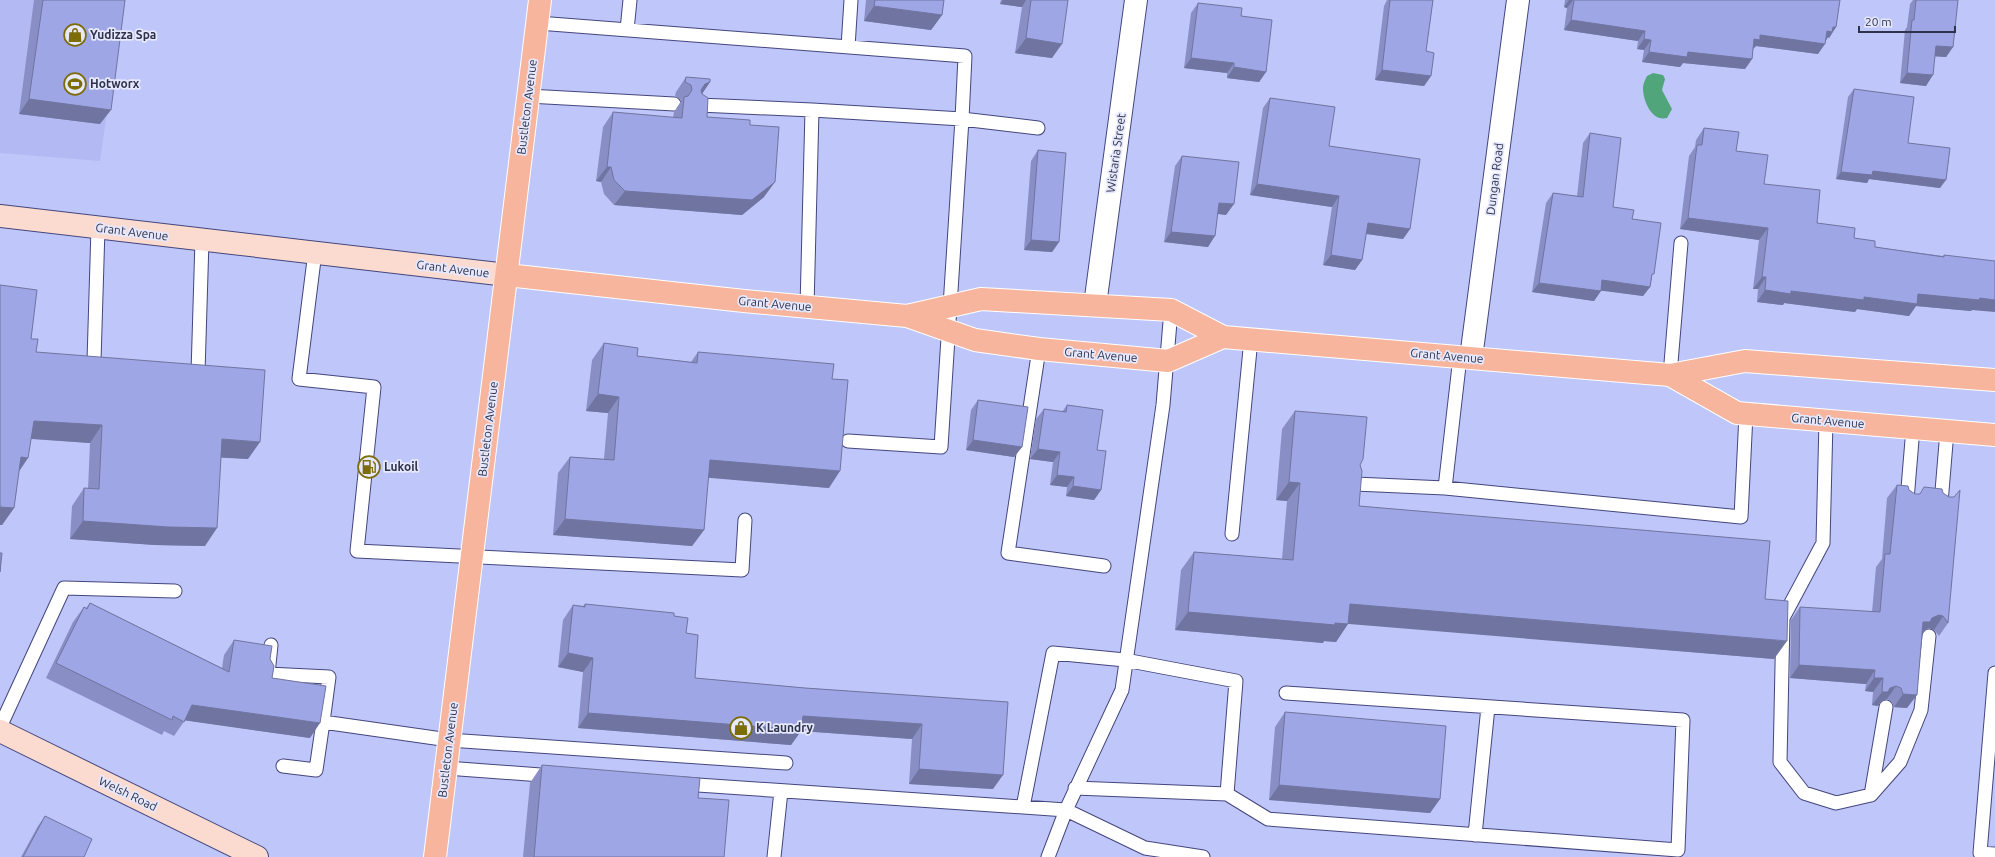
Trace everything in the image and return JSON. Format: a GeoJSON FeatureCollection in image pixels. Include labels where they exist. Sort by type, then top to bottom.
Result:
{"type":"FeatureCollection","features":[{"type":"Feature","properties":{"kind":"main road","name":"Bustleton Avenue"},"geometry":{"type":"LineString","coordinates":[[435,857],[540,0]]}},
{"type":"Feature","properties":{"kind":"main road","name":"Grant Avenue"},"geometry":{"type":"LineString","coordinates":[[0,216],[507,275],[807,307],[908,316],[975,340],[1039,349],[1168,361],[1223,337]]}},
{"type":"Feature","properties":{"kind":"main road","name":"Grant Avenue"},"geometry":{"type":"LineString","coordinates":[[908,316],[981,299],[1171,310],[1223,337],[1466,358],[1670,375],[1745,362],[1995,380]]}},
{"type":"Feature","properties":{"kind":"main road","name":"Grant Avenue"},"geometry":{"type":"LineString","coordinates":[[1670,375],[1737,413],[1995,435]]}},
{"type":"Feature","properties":{"kind":"main road","name":"Welsh Road"},"geometry":{"type":"LineString","coordinates":[[0,731],[257,857]]}},
{"type":"Feature","properties":{"kind":"street","name":"Wistaria Street"},"geometry":{"type":"LineString","coordinates":[[1096,306],[1136,0]]}},
{"type":"Feature","properties":{"kind":"street","name":"Dungan Road"},"geometry":{"type":"LineString","coordinates":[[1466,358],[1518,0]]}},
{"type":"Feature","properties":{"kind":"lane"},"geometry":{"type":"LineString","coordinates":[[627,30],[630,0]]}},
{"type":"Feature","properties":{"kind":"lane"},"geometry":{"type":"LineString","coordinates":[[848,47],[851,0]]}},
{"type":"Feature","properties":{"kind":"lane"},"geometry":{"type":"LineString","coordinates":[[538,23],[965,56],[941,447],[848,441]]}},
{"type":"Feature","properties":{"kind":"lane"},"geometry":{"type":"LineString","coordinates":[[528,96],[674,104]]}},
{"type":"Feature","properties":{"kind":"lane"},"geometry":{"type":"LineString","coordinates":[[699,105],[962,119],[1038,128]]}},
{"type":"Feature","properties":{"kind":"lane"},"geometry":{"type":"LineString","coordinates":[[807,307],[812,110]]}},
{"type":"Feature","properties":{"kind":"lane"},"geometry":{"type":"LineString","coordinates":[[94,361],[98,228]]}},
{"type":"Feature","properties":{"kind":"lane"},"geometry":{"type":"LineString","coordinates":[[198,373],[202,240]]}},
{"type":"Feature","properties":{"kind":"lane"},"geometry":{"type":"LineString","coordinates":[[1670,375],[1681,243]]}},
{"type":"Feature","properties":{"kind":"lane"},"geometry":{"type":"LineString","coordinates":[[315,252],[298,379],[374,387],[357,551],[742,570],[744,520]]}},
{"type":"Feature","properties":{"kind":"lane"},"geometry":{"type":"LineString","coordinates":[[1048,857],[1075,788],[1122,690],[1168,361],[1171,310]]}},
{"type":"Feature","properties":{"kind":"lane"},"geometry":{"type":"LineString","coordinates":[[1232,534],[1252,339]]}},
{"type":"Feature","properties":{"kind":"lane"},"geometry":{"type":"LineString","coordinates":[[1039,349],[1008,553],[1104,566]]}},
{"type":"Feature","properties":{"kind":"lane"},"geometry":{"type":"LineString","coordinates":[[1446,488],[1466,358]]}},
{"type":"Feature","properties":{"kind":"lane"},"geometry":{"type":"LineString","coordinates":[[1355,484],[1446,488],[1741,517],[1746,414]]}},
{"type":"Feature","properties":{"kind":"lane"},"geometry":{"type":"LineString","coordinates":[[1826,420],[1823,543],[1783,618],[1780,762],[1804,793],[1836,803],[1871,795],[1900,762],[1921,710],[1929,636]]}},
{"type":"Feature","properties":{"kind":"lane"},"geometry":{"type":"LineString","coordinates":[[1907,500],[1913,428]]}},
{"type":"Feature","properties":{"kind":"lane"},"geometry":{"type":"LineString","coordinates":[[1941,503],[1947,431]]}},
{"type":"Feature","properties":{"kind":"lane"},"geometry":{"type":"LineString","coordinates":[[0,727],[64,588],[175,591]]}},
{"type":"Feature","properties":{"kind":"lane"},"geometry":{"type":"LineString","coordinates":[[271,645],[268,674],[329,677],[316,770],[283,766]]}},
{"type":"Feature","properties":{"kind":"lane"},"geometry":{"type":"LineString","coordinates":[[1023,807],[1053,653],[1125,660],[1236,681],[1227,794]]}},
{"type":"Feature","properties":{"kind":"lane"},"geometry":{"type":"LineString","coordinates":[[1995,672],[1990,781],[1980,852],[1995,854]]}},
{"type":"Feature","properties":{"kind":"lane"},"geometry":{"type":"LineString","coordinates":[[1075,788],[1227,794],[1268,819],[1678,850],[1683,720],[1286,693]]}},
{"type":"Feature","properties":{"kind":"lane"},"geometry":{"type":"LineString","coordinates":[[1475,835],[1488,707]]}},
{"type":"Feature","properties":{"kind":"lane"},"geometry":{"type":"LineString","coordinates":[[1871,795],[1886,707]]}},
{"type":"Feature","properties":{"kind":"lane"},"geometry":{"type":"LineString","coordinates":[[323,722],[449,740],[786,763]]}},
{"type":"Feature","properties":{"kind":"lane"},"geometry":{"type":"LineString","coordinates":[[446,768],[570,777]]}},
{"type":"Feature","properties":{"kind":"lane"},"geometry":{"type":"LineString","coordinates":[[672,784],[1066,810],[1145,848],[1203,857]]}},
{"type":"Feature","properties":{"kind":"lane"},"geometry":{"type":"LineString","coordinates":[[774,857],[781,791]]}},
{"type":"Feature","properties":{"kind":"shaded area"},"geometry":{"type":"Polygon","coordinates":[[[0,0],[123,0],[100,161],[0,153],[0,0]]]}},
{"type":"Feature","properties":{"kind":"shaded area"},"geometry":{"type":"Polygon","coordinates":[[[1653,73],[1663,75],[1665,79],[1662,90],[1672,109],[1667,118],[1657,117],[1653,114],[1649,109],[1643,93],[1647,76],[1653,73]]]}},
{"type":"Feature","properties":{"kind":"building"},"geometry":{"type":"Polygon","coordinates":[[[43,0],[125,0],[111,110],[29,99],[43,0]]]}},
{"type":"Feature","properties":{"kind":"building"},"geometry":{"type":"Polygon","coordinates":[[[875,0],[944,0],[942,15],[874,6],[875,0]]]}},
{"type":"Feature","properties":{"kind":"building"},"geometry":{"type":"Polygon","coordinates":[[[1031,0],[1068,0],[1062,44],[1026,38],[1031,0]]]}},
{"type":"Feature","properties":{"kind":"building"},"geometry":{"type":"Polygon","coordinates":[[[1390,0],[1433,0],[1426,51],[1434,53],[1431,76],[1382,70],[1390,0]]]}},
{"type":"Feature","properties":{"kind":"building"},"geometry":{"type":"Polygon","coordinates":[[[1574,0],[1840,0],[1836,27],[1833,27],[1832,32],[1827,31],[1825,44],[1760,35],[1760,40],[1754,39],[1752,59],[1688,52],[1687,57],[1649,52],[1651,40],[1644,39],[1645,31],[1571,20],[1574,0]]]}},
{"type":"Feature","properties":{"kind":"building"},"geometry":{"type":"Polygon","coordinates":[[[1916,0],[1958,0],[1953,47],[1936,46],[1933,75],[1907,73],[1912,20],[1914,20],[1916,0]]]}},
{"type":"Feature","properties":{"kind":"building"},"geometry":{"type":"Polygon","coordinates":[[[1198,3],[1242,8],[1241,16],[1272,20],[1266,72],[1234,67],[1234,63],[1191,58],[1198,3]]]}},
{"type":"Feature","properties":{"kind":"building"},"geometry":{"type":"Polygon","coordinates":[[[686,77],[710,79],[710,82],[705,84],[701,90],[702,94],[708,98],[707,117],[750,120],[750,125],[779,127],[775,182],[752,200],[625,191],[614,180],[611,167],[607,167],[613,112],[682,118],[684,97],[688,96],[692,90],[691,85],[685,82],[686,77]]]}},
{"type":"Feature","properties":{"kind":"building"},"geometry":{"type":"Polygon","coordinates":[[[1854,89],[1914,97],[1908,143],[1950,148],[1946,180],[1873,171],[1872,175],[1841,172],[1854,89]]]}},
{"type":"Feature","properties":{"kind":"building"},"geometry":{"type":"Polygon","coordinates":[[[1270,98],[1335,107],[1329,146],[1420,159],[1410,229],[1368,223],[1362,260],[1331,255],[1339,196],[1257,184],[1270,98]]]}},
{"type":"Feature","properties":{"kind":"building"},"geometry":{"type":"Polygon","coordinates":[[[1704,128],[1739,132],[1736,151],[1768,155],[1764,184],[1820,190],[1817,223],[1855,228],[1854,238],[1875,241],[1875,247],[1944,257],[1944,255],[1995,261],[1995,300],[1980,298],[1979,300],[1918,294],[1917,304],[1864,297],[1864,300],[1791,291],[1791,294],[1765,290],[1766,277],[1762,277],[1768,228],[1688,218],[1697,145],[1702,145],[1704,128]]]}},
{"type":"Feature","properties":{"kind":"building"},"geometry":{"type":"Polygon","coordinates":[[[1590,133],[1621,138],[1613,207],[1634,210],[1632,219],[1661,223],[1654,274],[1652,274],[1650,287],[1602,280],[1601,291],[1539,283],[1553,193],[1583,197],[1590,133]]]}},
{"type":"Feature","properties":{"kind":"building"},"geometry":{"type":"Polygon","coordinates":[[[1038,150],[1066,153],[1059,242],[1031,240],[1038,150]]]}},
{"type":"Feature","properties":{"kind":"building"},"geometry":{"type":"Polygon","coordinates":[[[1182,156],[1239,162],[1234,204],[1219,203],[1215,236],[1171,232],[1182,156]]]}},
{"type":"Feature","properties":{"kind":"building"},"geometry":{"type":"Polygon","coordinates":[[[0,285],[37,290],[31,339],[38,339],[36,352],[265,370],[260,442],[222,439],[217,528],[168,527],[83,521],[84,488],[99,489],[102,425],[34,421],[28,458],[21,457],[14,508],[0,507],[0,285]]]}},
{"type":"Feature","properties":{"kind":"building"},"geometry":{"type":"Polygon","coordinates":[[[604,343],[638,348],[637,356],[697,363],[698,352],[834,364],[832,379],[848,380],[840,471],[710,460],[704,530],[565,519],[570,457],[614,460],[619,397],[598,394],[604,343]]]}},
{"type":"Feature","properties":{"kind":"building"},"geometry":{"type":"Polygon","coordinates":[[[978,400],[1028,407],[1022,447],[973,440],[978,400]]]}},
{"type":"Feature","properties":{"kind":"building"},"geometry":{"type":"Polygon","coordinates":[[[1067,405],[1103,410],[1097,450],[1106,451],[1101,490],[1073,486],[1074,477],[1057,475],[1060,452],[1038,449],[1044,409],[1066,412],[1067,405]]]}},
{"type":"Feature","properties":{"kind":"building"},"geometry":{"type":"Polygon","coordinates":[[[1295,411],[1367,417],[1363,459],[1360,465],[1362,471],[1359,506],[1770,541],[1765,599],[1788,601],[1787,641],[1350,604],[1348,624],[1335,623],[1335,625],[1188,612],[1194,552],[1293,560],[1300,483],[1289,482],[1295,411]]]}},
{"type":"Feature","properties":{"kind":"building"},"geometry":{"type":"Polygon","coordinates":[[[1897,485],[1908,486],[1909,490],[1915,494],[1920,494],[1924,487],[1942,489],[1943,493],[1949,497],[1954,497],[1960,490],[1948,623],[1943,616],[1939,615],[1932,618],[1930,622],[1923,622],[1917,695],[1903,694],[1901,688],[1896,686],[1890,688],[1888,692],[1882,692],[1883,678],[1874,678],[1875,670],[1799,665],[1800,607],[1880,612],[1885,554],[1890,554],[1897,485]]]}},
{"type":"Feature","properties":{"kind":"building"},"geometry":{"type":"Polygon","coordinates":[[[0,553],[2,553],[0,572],[0,553]]]}},
{"type":"Feature","properties":{"kind":"building"},"geometry":{"type":"Polygon","coordinates":[[[90,603],[229,672],[234,640],[272,646],[270,659],[274,666],[272,678],[326,686],[320,723],[192,705],[184,722],[173,716],[172,720],[56,663],[84,607],[87,609],[90,603]]]}},
{"type":"Feature","properties":{"kind":"building"},"geometry":{"type":"Polygon","coordinates":[[[585,604],[674,613],[674,616],[688,618],[686,633],[698,635],[695,678],[805,688],[1008,702],[1003,775],[919,769],[922,724],[803,716],[801,730],[588,713],[593,658],[568,653],[573,605],[585,607],[585,604]]]}},
{"type":"Feature","properties":{"kind":"building"},"geometry":{"type":"Polygon","coordinates":[[[1285,712],[1446,726],[1440,799],[1279,785],[1285,712]]]}},
{"type":"Feature","properties":{"kind":"building"},"geometry":{"type":"Polygon","coordinates":[[[542,765],[700,778],[698,798],[729,800],[724,857],[534,857],[542,765]]]}},
{"type":"Feature","properties":{"kind":"building"},"geometry":{"type":"Polygon","coordinates":[[[45,816],[92,839],[84,857],[23,857],[45,816]]]}},
{"type":"Feature","properties":{"kind":"place","name":"Yudizza Spa"},"geometry":{"type":"Point","coordinates":[75,35]}},
{"type":"Feature","properties":{"kind":"place","name":"Hotworx"},"geometry":{"type":"Point","coordinates":[75,84]}},
{"type":"Feature","properties":{"kind":"place","name":"Lukoil"},"geometry":{"type":"Point","coordinates":[369,467]}},
{"type":"Feature","properties":{"kind":"place","name":"K Laundry"},"geometry":{"type":"Point","coordinates":[741,728]}}]}
